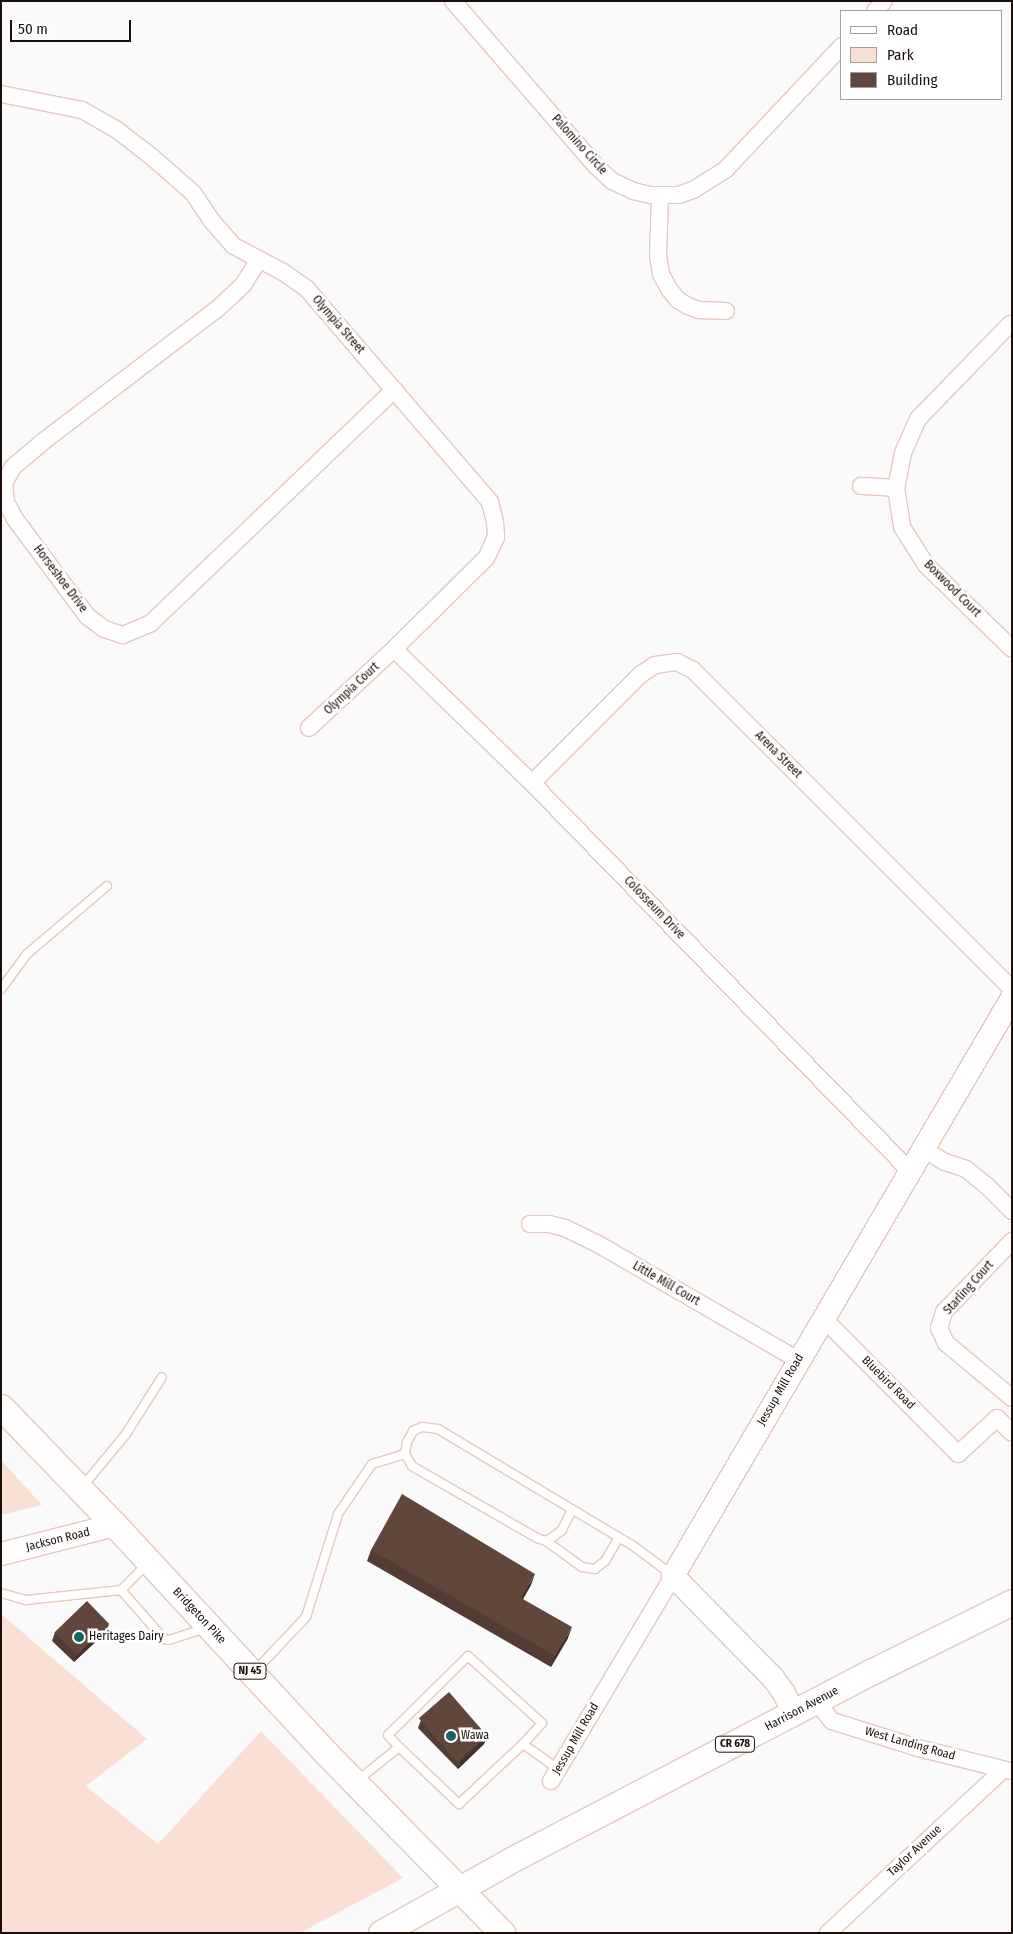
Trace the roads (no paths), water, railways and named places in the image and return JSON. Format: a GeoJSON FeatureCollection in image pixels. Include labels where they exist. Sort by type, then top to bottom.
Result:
{"type":"FeatureCollection","features":[{"type":"Feature","properties":{"kind":"main road","name":"Bridgeton Pike"},"geometry":{"type":"LineString","coordinates":[[1,1407],[149,1562],[252,1674],[460,1889],[495,1931]]}},
{"type":"Feature","properties":{"kind":"main road","name":"Harrison Avenue"},"geometry":{"type":"LineString","coordinates":[[460,1889],[871,1672],[1012,1602]]}},
{"type":"Feature","properties":{"kind":"main road","name":"CR 678"},"geometry":{"type":"LineString","coordinates":[[381,1933],[409,1922],[460,1889]]}},
{"type":"Feature","properties":{"kind":"street","name":"Palomino Circle"},"geometry":{"type":"LineString","coordinates":[[453,1],[596,166],[612,181],[633,192],[679,195],[693,190],[726,169],[840,48]]}},
{"type":"Feature","properties":{"kind":"street","name":"Olympia Street"},"geometry":{"type":"LineString","coordinates":[[1,94],[82,110],[117,130],[193,193],[212,221],[234,246],[258,261],[283,272],[307,289],[490,502],[495,522],[496,537],[486,558],[394,649]]}},
{"type":"Feature","properties":{"kind":"street"},"geometry":{"type":"LineString","coordinates":[[660,195],[658,255],[661,274],[669,289],[678,300],[688,306],[699,310],[726,311]]}},
{"type":"Feature","properties":{"kind":"street","name":"Horseshoe Drive"},"geometry":{"type":"LineString","coordinates":[[258,261],[243,285],[217,309],[13,466],[4,484],[6,502],[14,520],[87,616],[104,629],[123,635],[150,623],[394,390]]}},
{"type":"Feature","properties":{"kind":"street","name":"Boxwood Court"},"geometry":{"type":"LineString","coordinates":[[1010,324],[918,419],[903,453],[896,488],[902,527],[926,564],[1012,649]]}},
{"type":"Feature","properties":{"kind":"street"},"geometry":{"type":"LineString","coordinates":[[862,486],[896,488]]}},
{"type":"Feature","properties":{"kind":"street","name":"Olympia Court"},"geometry":{"type":"LineString","coordinates":[[309,728],[394,649]]}},
{"type":"Feature","properties":{"kind":"street","name":"Colosseum Drive"},"geometry":{"type":"LineString","coordinates":[[394,649],[532,783],[910,1171]]}},
{"type":"Feature","properties":{"kind":"street","name":"Arena Street"},"geometry":{"type":"LineString","coordinates":[[532,783],[640,675],[655,665],[677,662],[693,670],[1012,989]]}},
{"type":"Feature","properties":{"kind":"street","name":"Jessup Mill Road"},"geometry":{"type":"LineString","coordinates":[[555,1775],[1012,998]]}},
{"type":"Feature","properties":{"kind":"street"},"geometry":{"type":"LineString","coordinates":[[923,1149],[973,1174],[1012,1211]]}},
{"type":"Feature","properties":{"kind":"street","name":"Little Mill Court"},"geometry":{"type":"LineString","coordinates":[[530,1224],[549,1224],[565,1228],[598,1244],[798,1360]]}},
{"type":"Feature","properties":{"kind":"street","name":"Starling Court"},"geometry":{"type":"LineString","coordinates":[[1012,1241],[944,1312],[939,1328],[946,1343],[1012,1400]]}},
{"type":"Feature","properties":{"kind":"street","name":"Bluebird Road"},"geometry":{"type":"LineString","coordinates":[[823,1318],[958,1454],[997,1418]]}},
{"type":"Feature","properties":{"kind":"street"},"geometry":{"type":"LineString","coordinates":[[1012,1400],[997,1418],[1012,1433]]}},
{"type":"Feature","properties":{"kind":"street","name":"Jackson Road"},"geometry":{"type":"LineString","coordinates":[[1,1554],[114,1525]]}},
{"type":"Feature","properties":{"kind":"street"},"geometry":{"type":"LineString","coordinates":[[673,1576],[773,1678],[784,1693],[794,1713]]}},
{"type":"Feature","properties":{"kind":"street","name":"West Landing Road"},"geometry":{"type":"LineString","coordinates":[[817,1702],[832,1720],[918,1748],[1007,1771]]}},
{"type":"Feature","properties":{"kind":"street","name":"Taylor Avenue"},"geometry":{"type":"LineString","coordinates":[[828,1933],[1007,1771]]}},
{"type":"Feature","properties":{"kind":"lane"},"geometry":{"type":"LineString","coordinates":[[1,989],[27,954],[107,886]]}},
{"type":"Feature","properties":{"kind":"lane"},"geometry":{"type":"LineString","coordinates":[[80,1490],[126,1434],[162,1377]]}},
{"type":"Feature","properties":{"kind":"lane"},"geometry":{"type":"LineString","coordinates":[[619,1538],[605,1561],[595,1569],[582,1567],[546,1541],[537,1538],[412,1466],[405,1454],[406,1442],[413,1431],[422,1427],[431,1427],[619,1538],[673,1576]]}},
{"type":"Feature","properties":{"kind":"lane"},"geometry":{"type":"LineString","coordinates":[[252,1674],[306,1618],[338,1514],[372,1464],[405,1454]]}},
{"type":"Feature","properties":{"kind":"lane"},"geometry":{"type":"LineString","coordinates":[[546,1541],[562,1530],[572,1510]]}},
{"type":"Feature","properties":{"kind":"lane"},"geometry":{"type":"LineString","coordinates":[[1,1593],[26,1600],[121,1590],[149,1562]]}},
{"type":"Feature","properties":{"kind":"lane"},"geometry":{"type":"LineString","coordinates":[[121,1590],[164,1638],[169,1640],[209,1627]]}},
{"type":"Feature","properties":{"kind":"lane"},"geometry":{"type":"LineString","coordinates":[[468,1656],[542,1722],[522,1744],[459,1804],[398,1747],[388,1735],[468,1656]]}},
{"type":"Feature","properties":{"kind":"lane"},"geometry":{"type":"LineString","coordinates":[[522,1744],[555,1775]]}},
{"type":"Feature","properties":{"kind":"lane"},"geometry":{"type":"LineString","coordinates":[[355,1782],[398,1747]]}},
{"type":"Feature","properties":{"kind":"place","name":"Heritages Dairy"},"geometry":{"type":"Point","coordinates":[79,1637]}},
{"type":"Feature","properties":{"kind":"place","name":"Wawa"},"geometry":{"type":"Point","coordinates":[451,1736]}}]}
